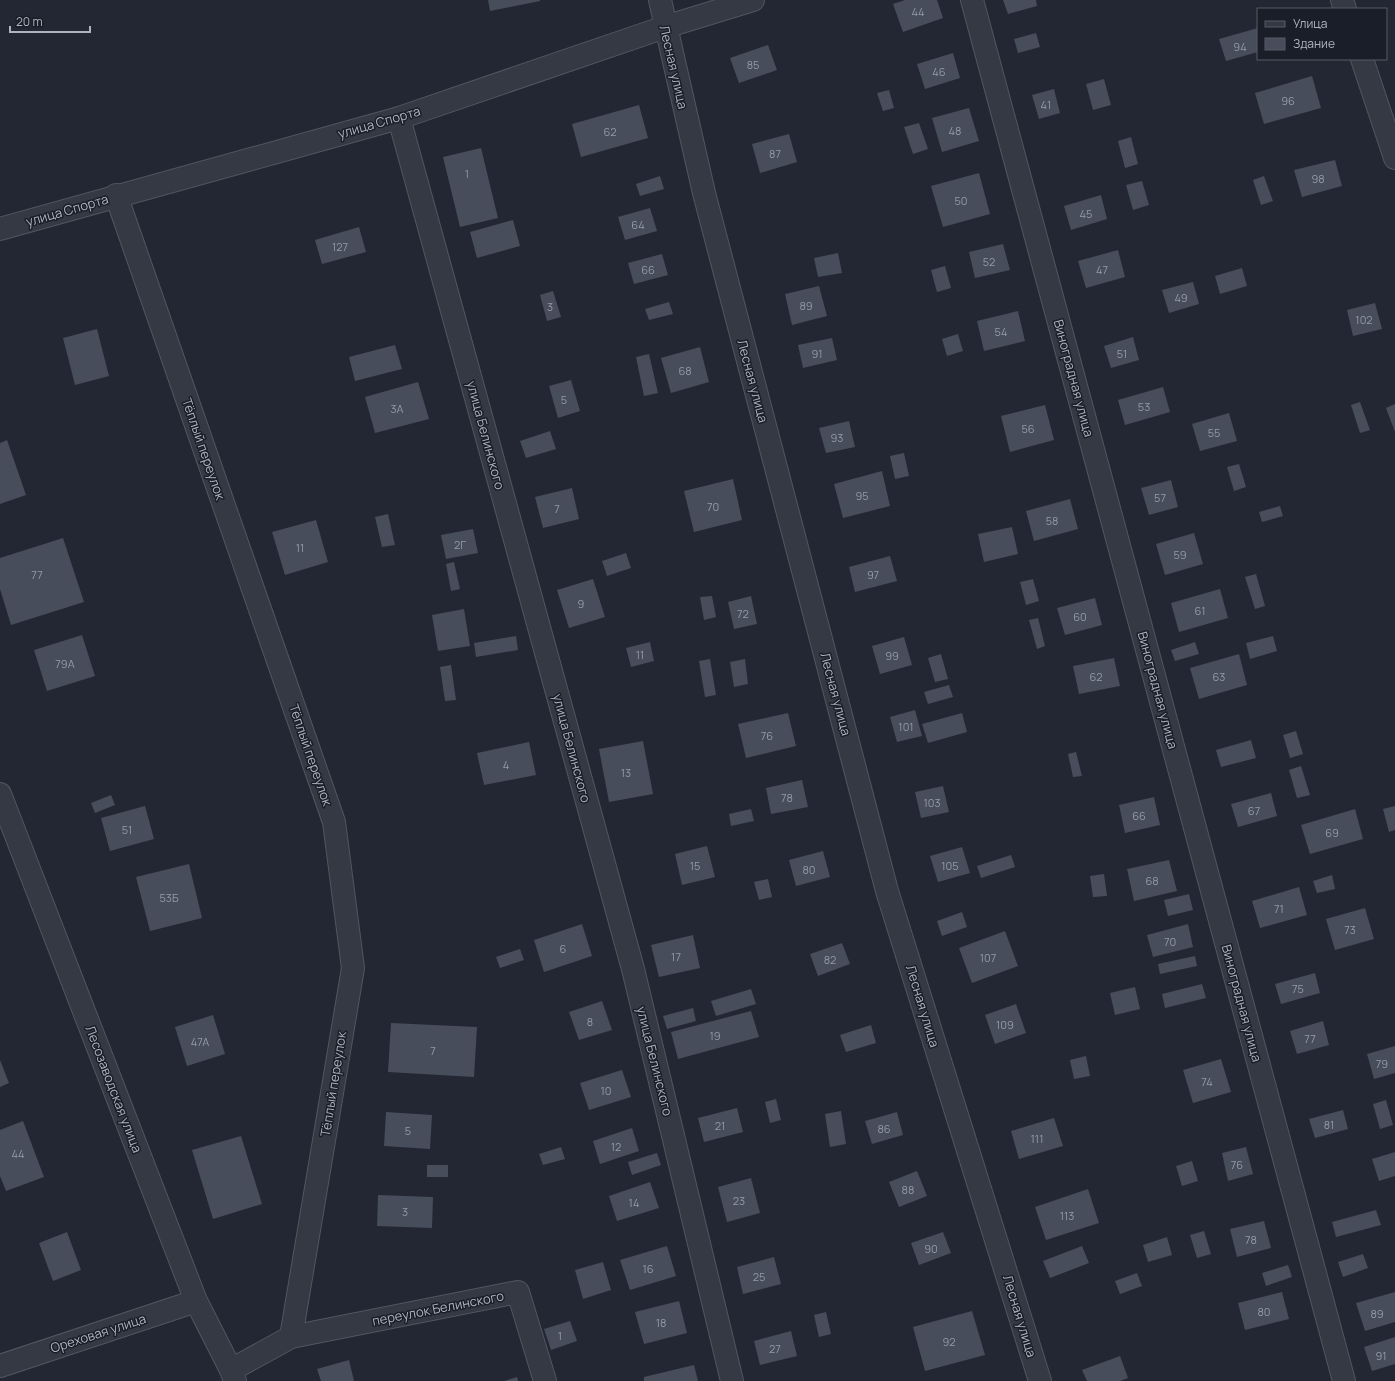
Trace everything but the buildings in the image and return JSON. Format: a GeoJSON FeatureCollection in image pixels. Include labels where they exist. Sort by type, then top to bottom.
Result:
{"type":"FeatureCollection","features":[{"type":"Feature","properties":{"kind":"street","name":"Лесная улица"},"geometry":{"type":"LineString","coordinates":[[660,0],[704,193],[887,891],[1040,1381]]}},
{"type":"Feature","properties":{"kind":"street","name":"улица Спорта"},"geometry":{"type":"LineString","coordinates":[[0,229],[116,195],[399,118],[665,27],[754,0]]}},
{"type":"Feature","properties":{"kind":"street","name":"Виноградная улица"},"geometry":{"type":"LineString","coordinates":[[972,0],[1344,1381]]}},
{"type":"Feature","properties":{"kind":"street"},"geometry":{"type":"LineString","coordinates":[[1362,60],[1395,158]]}},
{"type":"Feature","properties":{"kind":"street","name":"улица Белинского"},"geometry":{"type":"LineString","coordinates":[[399,118],[633,969],[732,1381]]}},
{"type":"Feature","properties":{"kind":"street","name":"Тёплый переулок"},"geometry":{"type":"LineString","coordinates":[[116,195],[334,822],[353,968],[291,1337]]}},
{"type":"Feature","properties":{"kind":"street","name":"Лесозаводская улица"},"geometry":{"type":"LineString","coordinates":[[0,794],[196,1301],[233,1376]]}},
{"type":"Feature","properties":{"kind":"street","name":"переулок Белинского"},"geometry":{"type":"LineString","coordinates":[[291,1337],[518,1292],[545,1381]]}},
{"type":"Feature","properties":{"kind":"street","name":"Ореховая улица"},"geometry":{"type":"LineString","coordinates":[[0,1366],[196,1301]]}},
{"type":"Feature","properties":{"kind":"street"},"geometry":{"type":"LineString","coordinates":[[233,1376],[291,1337]]}}]}
